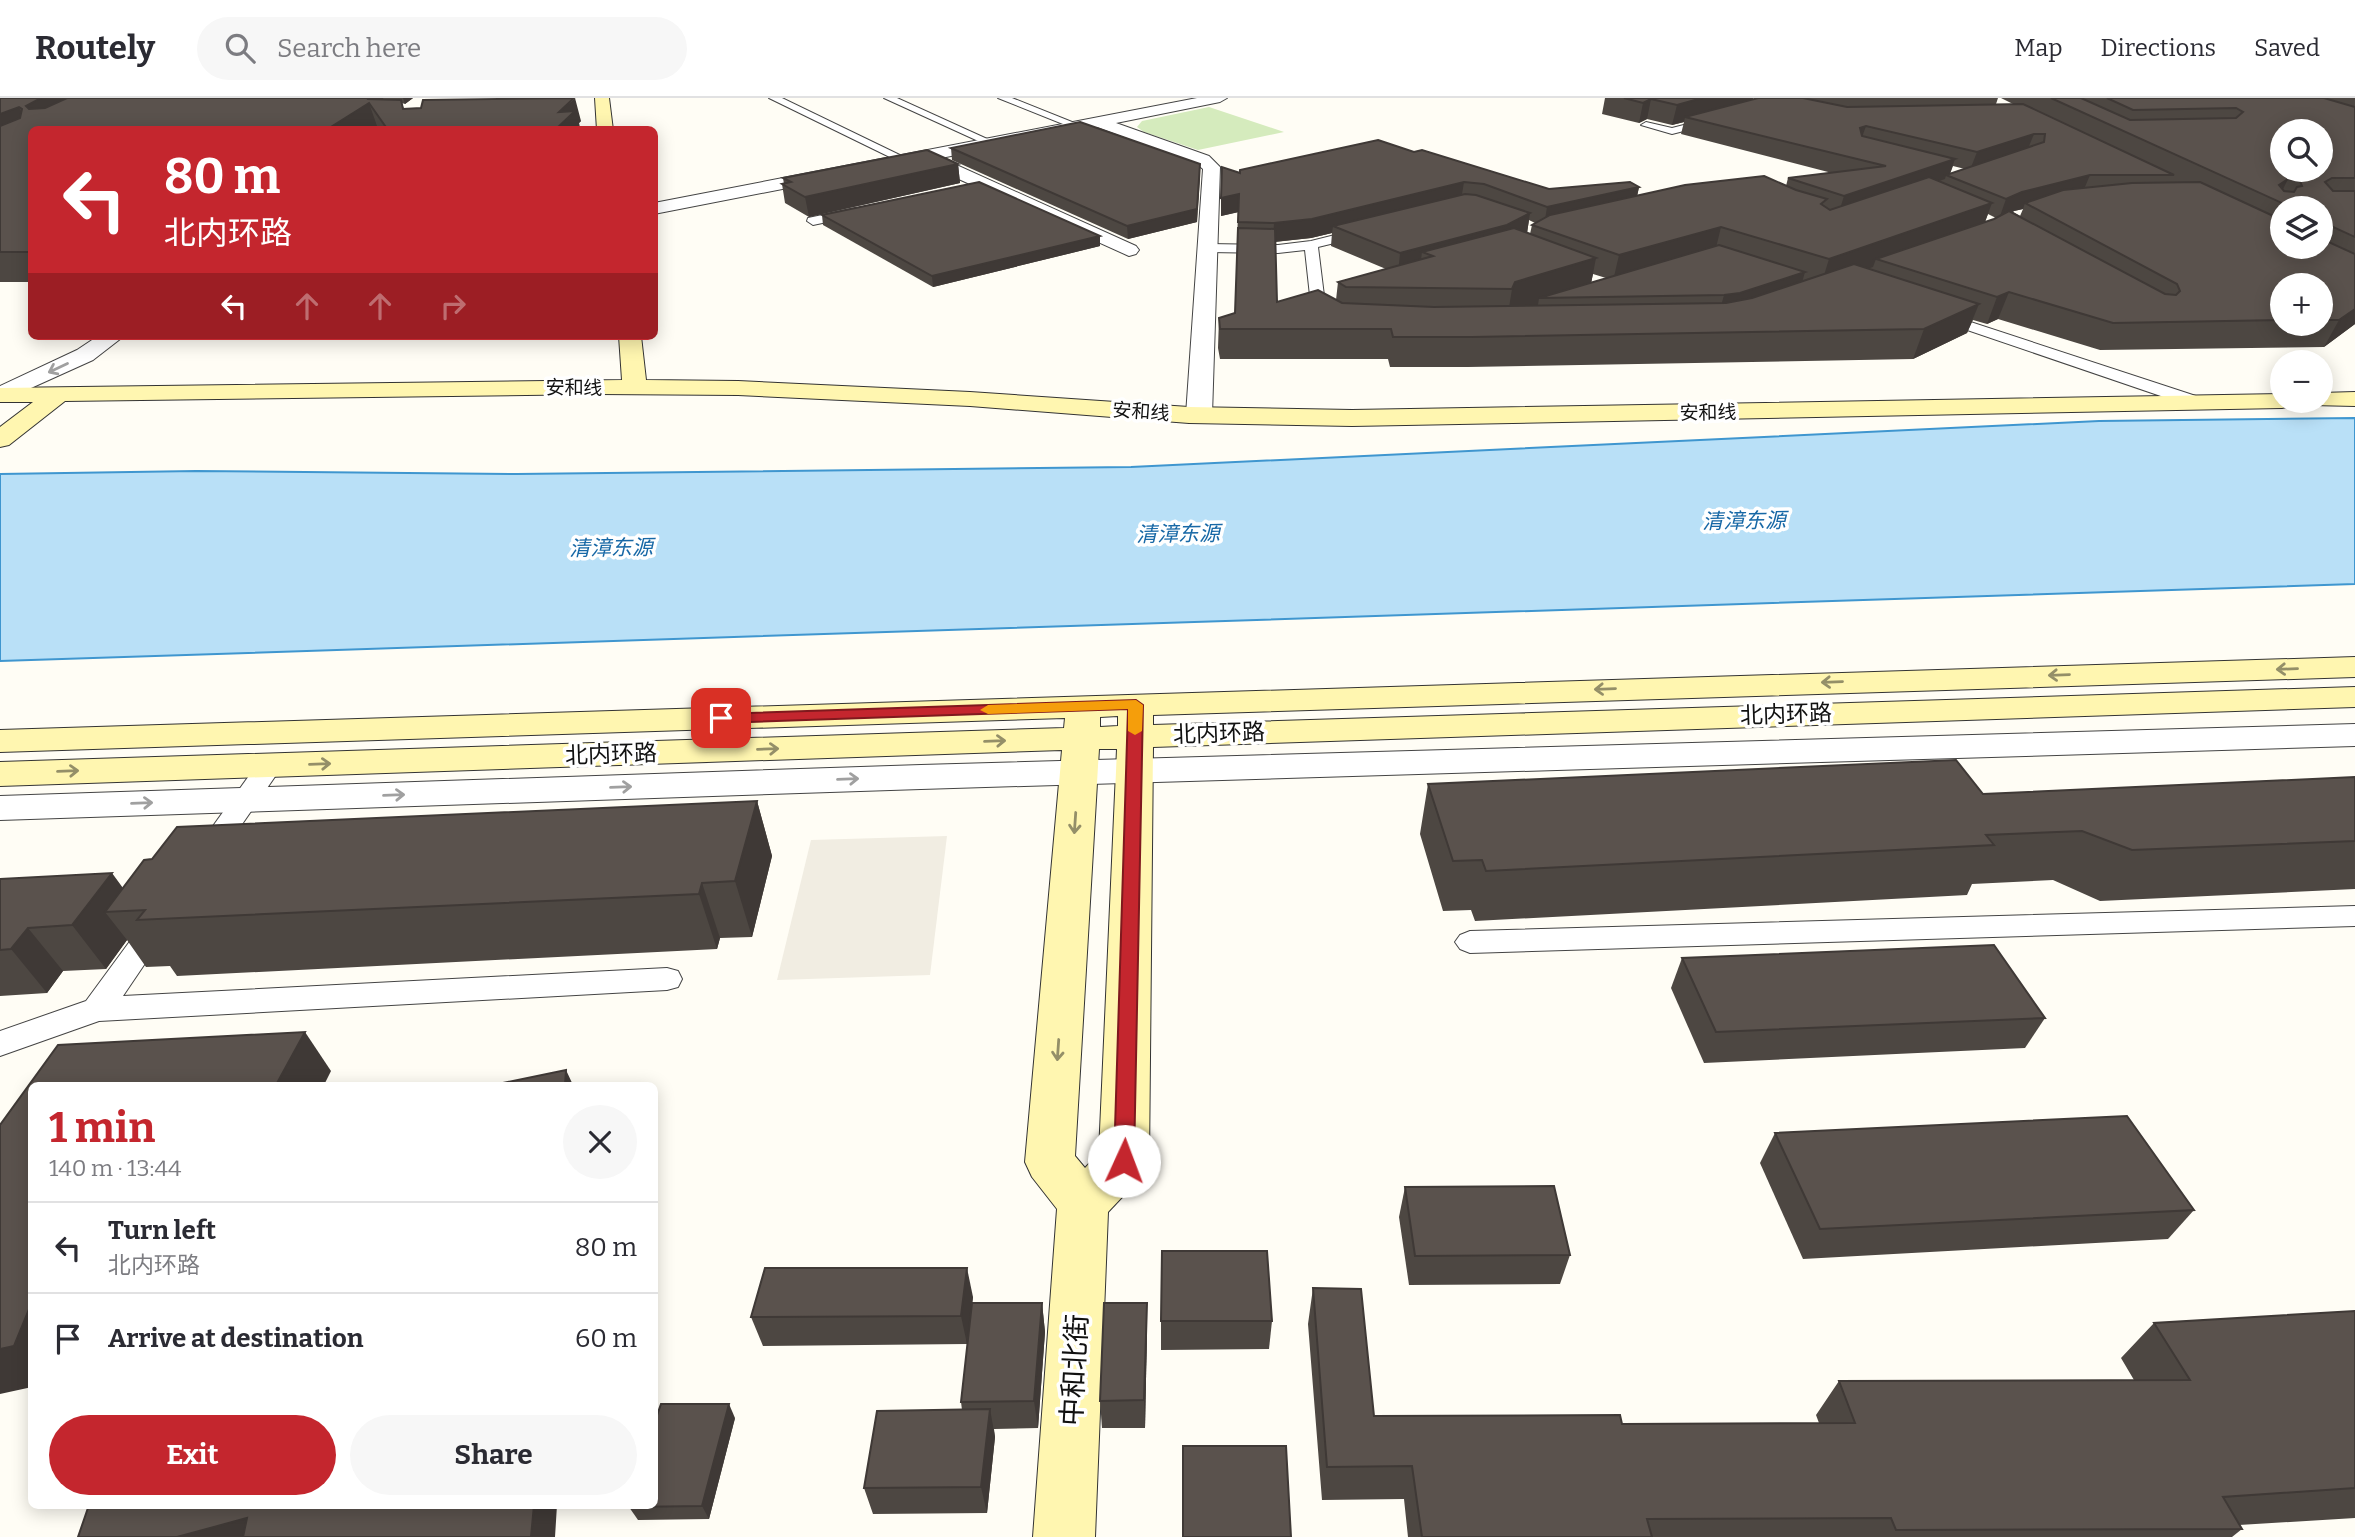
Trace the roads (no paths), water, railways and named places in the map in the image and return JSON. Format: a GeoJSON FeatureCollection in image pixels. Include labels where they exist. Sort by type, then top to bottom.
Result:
{"type":"FeatureCollection","features":[{"type":"Feature","properties":{"kind":"main road"},"geometry":{"type":"LineString","coordinates":[[602,98],[605,126]]}},
{"type":"Feature","properties":{"kind":"main road"},"geometry":{"type":"LineString","coordinates":[[630,340],[635,387]]}},
{"type":"Feature","properties":{"kind":"main road","name":"安和线"},"geometry":{"type":"LineString","coordinates":[[0,395],[635,387],[831,391],[1199,415],[1489,416],[2270,401]]}},
{"type":"Feature","properties":{"kind":"main road"},"geometry":{"type":"LineString","coordinates":[[2,437],[59,394]]}},
{"type":"Feature","properties":{"kind":"main road"},"geometry":{"type":"LineString","coordinates":[[2333,400],[2355,399]]}},
{"type":"Feature","properties":{"kind":"main road","name":"北内环路"},"geometry":{"type":"LineString","coordinates":[[1135,737],[2355,667]]}},
{"type":"Feature","properties":{"kind":"main road","name":"北内环路"},"geometry":{"type":"LineString","coordinates":[[0,774],[2355,697]]}},
{"type":"Feature","properties":{"kind":"main road"},"geometry":{"type":"LineString","coordinates":[[1081,739],[1050,1162],[1083,1204],[1124,1161],[1135,737]]}},
{"type":"Feature","properties":{"kind":"main road","name":"北内环路"},"geometry":{"type":"LineString","coordinates":[[0,741],[1081,739]]}},
{"type":"Feature","properties":{"kind":"main road","name":"中和北街"},"geometry":{"type":"LineString","coordinates":[[1064,1537],[1083,1204]]}},
{"type":"Feature","properties":{"kind":"street"},"geometry":{"type":"LineString","coordinates":[[1151,98],[1176,107]]}},
{"type":"Feature","properties":{"kind":"street"},"geometry":{"type":"LineString","coordinates":[[658,208],[1220,98]]}},
{"type":"Feature","properties":{"kind":"street"},"geometry":{"type":"LineString","coordinates":[[1098,122],[1203,160],[1212,167],[1199,415]]}},
{"type":"Feature","properties":{"kind":"street"},"geometry":{"type":"LineString","coordinates":[[923,156],[1129,250]]}},
{"type":"Feature","properties":{"kind":"street"},"geometry":{"type":"LineString","coordinates":[[0,395],[121,340]]}},
{"type":"Feature","properties":{"kind":"street"},"geometry":{"type":"LineString","coordinates":[[59,394],[122,340]]}},
{"type":"Feature","properties":{"kind":"street"},"geometry":{"type":"LineString","coordinates":[[0,808],[246,799],[1135,737],[2355,735]]}},
{"type":"Feature","properties":{"kind":"lane"},"geometry":{"type":"LineString","coordinates":[[774,98],[904,160]]}},
{"type":"Feature","properties":{"kind":"lane"},"geometry":{"type":"LineString","coordinates":[[889,98],[991,143]]}},
{"type":"Feature","properties":{"kind":"lane"},"geometry":{"type":"LineString","coordinates":[[1003,98],[1077,126]]}},
{"type":"Feature","properties":{"kind":"lane"},"geometry":{"type":"LineString","coordinates":[[1671,118],[1646,125],[1672,131],[1723,118]]}},
{"type":"Feature","properties":{"kind":"lane"},"geometry":{"type":"LineString","coordinates":[[959,190],[985,184]]}},
{"type":"Feature","properties":{"kind":"lane"},"geometry":{"type":"LineString","coordinates":[[813,221],[866,209]]}},
{"type":"Feature","properties":{"kind":"lane"},"geometry":{"type":"LineString","coordinates":[[1208,248],[1278,249],[1311,245],[1386,226]]}},
{"type":"Feature","properties":{"kind":"lane"},"geometry":{"type":"LineString","coordinates":[[1311,245],[1324,301],[1319,314],[1340,325]]}},
{"type":"Feature","properties":{"kind":"lane"},"geometry":{"type":"LineString","coordinates":[[1925,311],[2200,403]]}},
{"type":"Feature","properties":{"kind":"lane"},"geometry":{"type":"LineString","coordinates":[[97,1009],[270,765]]}},
{"type":"Feature","properties":{"kind":"lane"},"geometry":{"type":"LineString","coordinates":[[1470,942],[2355,916]]}},
{"type":"Feature","properties":{"kind":"lane"},"geometry":{"type":"LineString","coordinates":[[0,1044],[97,1009],[667,979]]}},
{"type":"Feature","properties":{"kind":"water","name":"清漳东源"},"geometry":{"type":"Polygon","coordinates":[[[2355,418],[2355,584],[0,661],[0,474],[196,471],[517,474],[1131,467],[2099,421],[2355,418]]]}}]}
